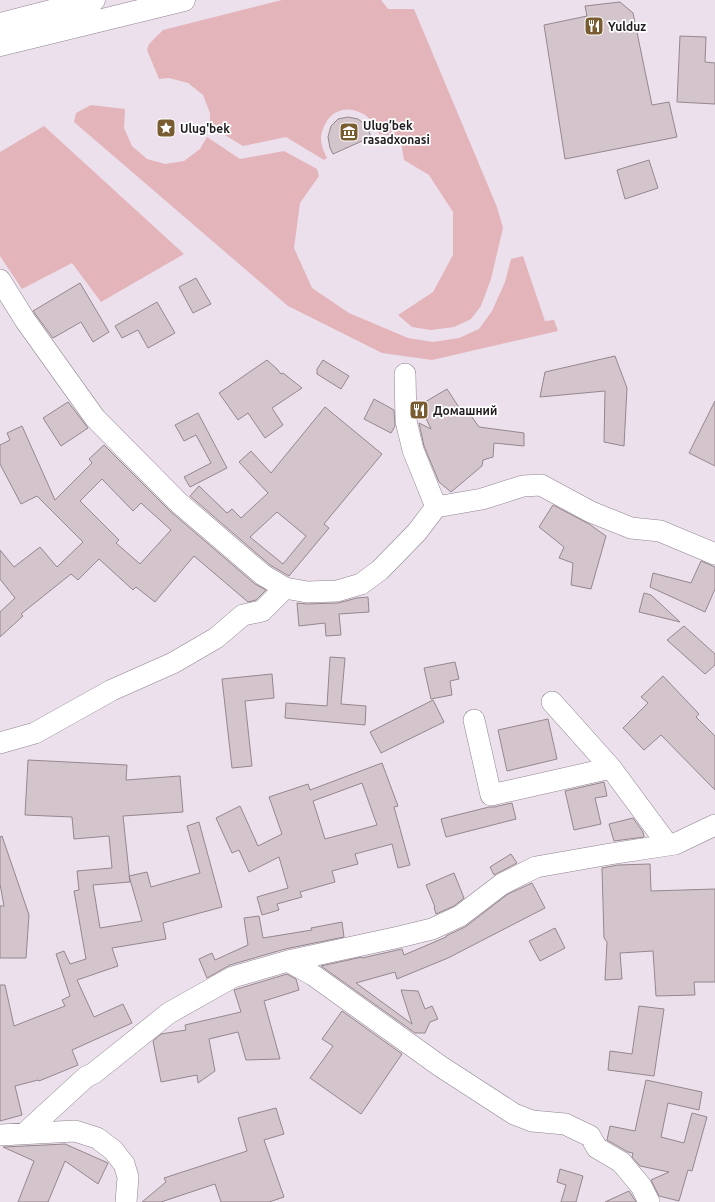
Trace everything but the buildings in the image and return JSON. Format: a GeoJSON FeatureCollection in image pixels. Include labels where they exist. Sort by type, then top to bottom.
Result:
{"type":"FeatureCollection","features":[{"type":"Feature","properties":{"kind":"main road"},"geometry":{"type":"LineString","coordinates":[[0,24],[94,0]]}},
{"type":"Feature","properties":{"kind":"main road"},"geometry":{"type":"LineString","coordinates":[[0,45],[184,0]]}},
{"type":"Feature","properties":{"kind":"street"},"geometry":{"type":"LineString","coordinates":[[0,280],[25,320],[95,418],[178,502],[262,575],[285,588],[307,592],[337,591],[361,584],[380,570],[417,532],[436,507],[482,499],[523,486],[541,485],[597,514],[631,528],[660,531],[715,554]]}},
{"type":"Feature","properties":{"kind":"street"},"geometry":{"type":"LineString","coordinates":[[404,374],[406,422],[413,450],[436,507]]}},
{"type":"Feature","properties":{"kind":"street"},"geometry":{"type":"LineString","coordinates":[[0,743],[35,733],[112,690],[173,663],[216,638],[243,615],[262,611],[285,588]]}},
{"type":"Feature","properties":{"kind":"street"},"geometry":{"type":"LineString","coordinates":[[552,702],[611,768],[668,845]]}},
{"type":"Feature","properties":{"kind":"street"},"geometry":{"type":"LineString","coordinates":[[474,720],[491,796],[611,768]]}},
{"type":"Feature","properties":{"kind":"street"},"geometry":{"type":"LineString","coordinates":[[25,1133],[86,1077],[94,1073],[169,1013],[233,978],[288,961],[432,929],[460,916],[502,884],[536,867],[675,844],[715,824]]}},
{"type":"Feature","properties":{"kind":"street"},"geometry":{"type":"LineString","coordinates":[[288,961],[313,975],[440,1066],[514,1114],[532,1121],[565,1124],[590,1136],[597,1148],[621,1162],[641,1186],[649,1202]]}},
{"type":"Feature","properties":{"kind":"street"},"geometry":{"type":"LineString","coordinates":[[0,1135],[75,1131],[98,1138],[113,1150],[124,1164],[128,1177],[126,1202]]}},
{"type":"Feature","properties":{"kind":"shaded area"},"geometry":{"type":"Polygon","coordinates":[[[282,0],[381,0],[388,9],[414,9],[497,207],[503,228],[491,279],[481,306],[471,319],[454,327],[431,330],[412,327],[398,315],[433,292],[453,255],[453,212],[429,175],[404,160],[400,137],[379,134],[373,122],[366,115],[352,110],[344,110],[338,111],[332,115],[323,129],[321,141],[327,158],[324,160],[286,137],[243,146],[210,126],[210,113],[203,95],[188,83],[169,78],[159,79],[147,50],[149,44],[163,30],[282,0]]]}},
{"type":"Feature","properties":{"kind":"shaded area"},"geometry":{"type":"Polygon","coordinates":[[[91,105],[125,109],[124,128],[132,146],[147,159],[165,164],[184,161],[200,149],[207,137],[240,159],[284,151],[317,169],[319,176],[300,203],[294,248],[312,288],[349,313],[408,338],[433,342],[459,338],[479,329],[492,311],[505,282],[511,259],[523,256],[545,321],[554,320],[558,331],[432,360],[382,353],[288,306],[74,122],[76,113],[91,105]]]}},
{"type":"Feature","properties":{"kind":"shaded area"},"geometry":{"type":"Polygon","coordinates":[[[44,126],[184,254],[101,302],[72,263],[22,289],[0,256],[0,152],[44,126]]]}},
{"type":"Feature","properties":{"kind":"place","name":"Yulduz"},"geometry":{"type":"Point","coordinates":[594,26]}},
{"type":"Feature","properties":{"kind":"place","name":"Ulug'bek"},"geometry":{"type":"Point","coordinates":[166,128]}},
{"type":"Feature","properties":{"kind":"place","name":"Ulug’bek rasadxonasi"},"geometry":{"type":"Point","coordinates":[349,132]}},
{"type":"Feature","properties":{"kind":"place","name":"Домашний"},"geometry":{"type":"Point","coordinates":[419,410]}}]}
